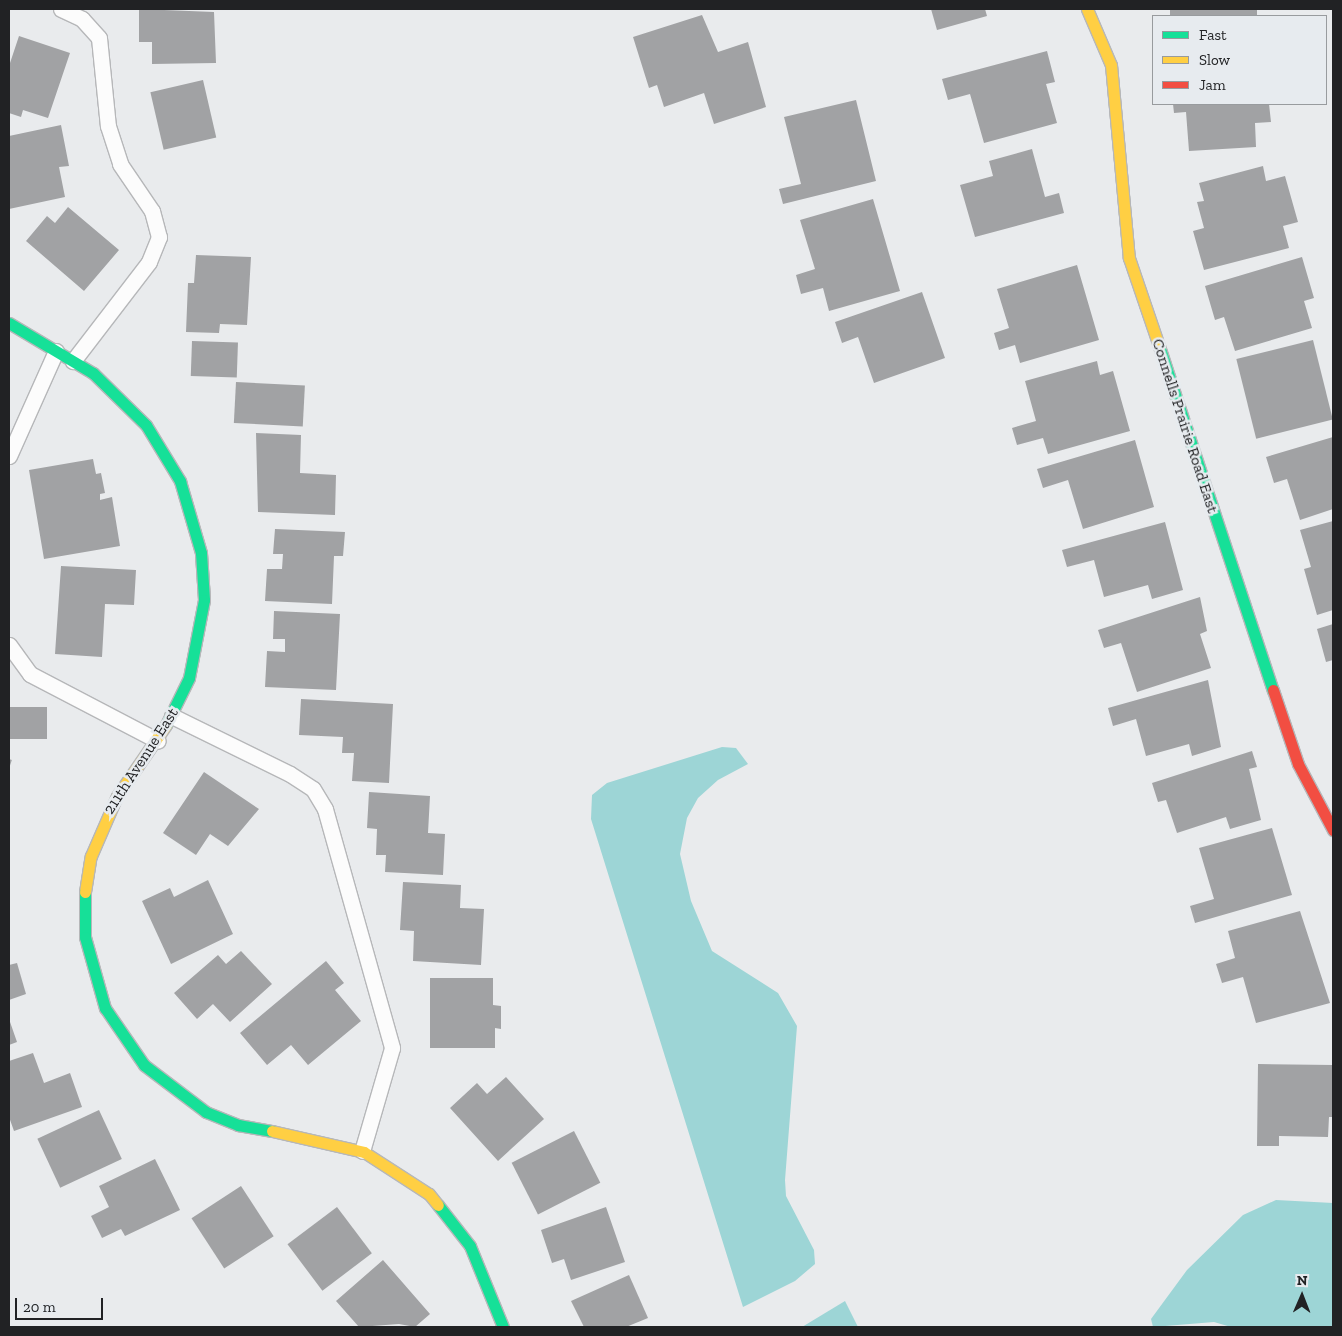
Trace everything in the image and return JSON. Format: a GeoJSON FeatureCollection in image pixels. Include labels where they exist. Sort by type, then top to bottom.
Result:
{"type":"FeatureCollection","features":[{"type":"Feature","properties":{"kind":"street","name":"Connells Prairie Road East"},"geometry":{"type":"LineString","coordinates":[[1087,9],[1111,65],[1129,258],[1298,764],[1333,830]]}},
{"type":"Feature","properties":{"kind":"street","name":"211th Avenue East"},"geometry":{"type":"LineString","coordinates":[[9,323],[73,361],[118,394],[146,425],[168,456],[192,512],[201,553],[204,600],[189,678],[172,716],[158,740],[117,796],[91,856],[84,898],[85,937],[105,1008],[144,1065],[206,1112],[238,1125],[327,1140],[362,1152],[395,1168],[450,1217],[470,1246],[503,1327]]}},
{"type":"Feature","properties":{"kind":"lane"},"geometry":{"type":"LineString","coordinates":[[61,9],[82,20],[99,38],[108,126],[120,164],[152,211],[159,237],[149,262],[73,361]]}},
{"type":"Feature","properties":{"kind":"lane"},"geometry":{"type":"LineString","coordinates":[[9,456],[56,352]]}},
{"type":"Feature","properties":{"kind":"lane"},"geometry":{"type":"LineString","coordinates":[[9,645],[30,674],[158,740]]}},
{"type":"Feature","properties":{"kind":"lane"},"geometry":{"type":"LineString","coordinates":[[172,716],[290,774],[313,789],[325,809],[392,1048],[362,1152]]}},
{"type":"Feature","properties":{"kind":"water"},"geometry":{"type":"Polygon","coordinates":[[[722,747],[736,748],[748,764],[718,780],[698,798],[687,818],[680,854],[691,901],[712,951],[778,993],[797,1026],[785,1180],[786,1196],[814,1250],[815,1264],[795,1281],[743,1307],[591,819],[592,795],[607,783],[722,747]]]}},
{"type":"Feature","properties":{"kind":"water"},"geometry":{"type":"Polygon","coordinates":[[[1276,1200],[1333,1203],[1333,1327],[1231,1327],[1214,1322],[1153,1327],[1151,1319],[1187,1270],[1243,1215],[1276,1200]]]}},
{"type":"Feature","properties":{"kind":"water"},"geometry":{"type":"Polygon","coordinates":[[[845,1301],[858,1327],[802,1327],[845,1301]]]}},
{"type":"Feature","properties":{"kind":"building"},"geometry":{"type":"Polygon","coordinates":[[[139,9],[214,12],[216,63],[152,64],[152,42],[139,42],[139,9]]]}},
{"type":"Feature","properties":{"kind":"building"},"geometry":{"type":"Polygon","coordinates":[[[931,9],[985,9],[987,16],[937,30],[931,9]]]}},
{"type":"Feature","properties":{"kind":"building"},"geometry":{"type":"Polygon","coordinates":[[[1170,9],[1257,9],[1257,15],[1170,15],[1170,9]]]}},
{"type":"Feature","properties":{"kind":"building"},"geometry":{"type":"Polygon","coordinates":[[[702,15],[718,52],[748,42],[766,107],[714,124],[704,93],[664,107],[657,85],[649,88],[633,37],[702,15]]]}},
{"type":"Feature","properties":{"kind":"building"},"geometry":{"type":"Polygon","coordinates":[[[19,36],[70,53],[48,118],[23,110],[21,117],[9,113],[9,66],[19,36]]]}},
{"type":"Feature","properties":{"kind":"building"},"geometry":{"type":"Polygon","coordinates":[[[1047,51],[1055,82],[1046,84],[1057,123],[984,143],[970,94],[948,100],[942,79],[1047,51]]]}},
{"type":"Feature","properties":{"kind":"building"},"geometry":{"type":"Polygon","coordinates":[[[203,80],[216,137],[164,150],[150,92],[203,80]]]}},
{"type":"Feature","properties":{"kind":"building"},"geometry":{"type":"Polygon","coordinates":[[[856,100],[876,181],[783,204],[779,189],[801,184],[784,117],[856,100]]]}},
{"type":"Feature","properties":{"kind":"building"},"geometry":{"type":"Polygon","coordinates":[[[1173,105],[1269,105],[1271,122],[1255,123],[1256,147],[1189,151],[1186,112],[1174,113],[1173,105]]]}},
{"type":"Feature","properties":{"kind":"building"},"geometry":{"type":"Polygon","coordinates":[[[61,125],[69,166],[59,167],[65,197],[9,209],[9,136],[61,125]]]}},
{"type":"Feature","properties":{"kind":"building"},"geometry":{"type":"Polygon","coordinates":[[[1032,149],[1045,197],[1059,193],[1064,213],[975,237],[960,185],[993,176],[989,161],[1032,149]]]}},
{"type":"Feature","properties":{"kind":"building"},"geometry":{"type":"Polygon","coordinates":[[[1263,166],[1266,181],[1285,176],[1298,222],[1283,226],[1289,248],[1204,270],[1193,231],[1204,228],[1197,202],[1204,201],[1199,183],[1263,166]]]}},
{"type":"Feature","properties":{"kind":"building"},"geometry":{"type":"Polygon","coordinates":[[[873,199],[900,291],[829,311],[823,288],[801,294],[796,275],[815,269],[800,220],[873,199]]]}},
{"type":"Feature","properties":{"kind":"building"},"geometry":{"type":"Polygon","coordinates":[[[68,207],[119,250],[84,291],[26,241],[47,216],[55,223],[68,207]]]}},
{"type":"Feature","properties":{"kind":"building"},"geometry":{"type":"Polygon","coordinates":[[[196,255],[251,257],[247,325],[220,324],[219,333],[186,332],[188,283],[194,283],[196,255]]]}},
{"type":"Feature","properties":{"kind":"building"},"geometry":{"type":"Polygon","coordinates":[[[1302,257],[1314,298],[1304,301],[1312,328],[1235,351],[1224,317],[1215,320],[1205,286],[1302,257]]]}},
{"type":"Feature","properties":{"kind":"building"},"geometry":{"type":"Polygon","coordinates":[[[1077,265],[1099,340],[1020,363],[1015,345],[999,350],[994,333],[1009,328],[997,289],[1077,265]]]}},
{"type":"Feature","properties":{"kind":"building"},"geometry":{"type":"Polygon","coordinates":[[[922,292],[945,358],[874,383],[858,337],[842,343],[835,322],[922,292]]]}},
{"type":"Feature","properties":{"kind":"building"},"geometry":{"type":"Polygon","coordinates":[[[1313,340],[1333,420],[1256,439],[1236,359],[1313,340]]]}},
{"type":"Feature","properties":{"kind":"building"},"geometry":{"type":"Polygon","coordinates":[[[192,341],[238,343],[237,378],[191,376],[192,341]]]}},
{"type":"Feature","properties":{"kind":"building"},"geometry":{"type":"Polygon","coordinates":[[[1097,361],[1100,375],[1113,371],[1130,431],[1048,454],[1043,438],[1017,445],[1012,428],[1036,421],[1025,381],[1097,361]]]}},
{"type":"Feature","properties":{"kind":"building"},"geometry":{"type":"Polygon","coordinates":[[[236,382],[305,386],[303,427],[234,423],[236,382]]]}},
{"type":"Feature","properties":{"kind":"building"},"geometry":{"type":"Polygon","coordinates":[[[256,433],[301,435],[300,473],[336,475],[335,515],[258,512],[256,433]]]}},
{"type":"Feature","properties":{"kind":"building"},"geometry":{"type":"Polygon","coordinates":[[[1333,437],[1333,509],[1300,520],[1287,479],[1274,483],[1266,457],[1333,437]]]}},
{"type":"Feature","properties":{"kind":"building"},"geometry":{"type":"Polygon","coordinates":[[[1135,440],[1154,507],[1083,529],[1068,480],[1043,488],[1037,469],[1135,440]]]}},
{"type":"Feature","properties":{"kind":"building"},"geometry":{"type":"Polygon","coordinates":[[[93,459],[96,474],[101,473],[105,493],[100,494],[100,500],[112,497],[120,546],[44,559],[29,470],[93,459]]]}},
{"type":"Feature","properties":{"kind":"building"},"geometry":{"type":"Polygon","coordinates":[[[1333,521],[1333,610],[1317,615],[1304,569],[1311,567],[1300,530],[1333,521]]]}},
{"type":"Feature","properties":{"kind":"building"},"geometry":{"type":"Polygon","coordinates":[[[1165,522],[1183,590],[1152,599],[1148,585],[1104,597],[1094,560],[1067,567],[1062,550],[1165,522]]]}},
{"type":"Feature","properties":{"kind":"building"},"geometry":{"type":"Polygon","coordinates":[[[275,529],[345,532],[343,556],[334,556],[332,604],[265,601],[267,569],[282,569],[283,554],[273,554],[275,529]]]}},
{"type":"Feature","properties":{"kind":"building"},"geometry":{"type":"Polygon","coordinates":[[[61,566],[136,570],[134,605],[105,604],[102,657],[55,654],[61,566]]]}},
{"type":"Feature","properties":{"kind":"building"},"geometry":{"type":"Polygon","coordinates":[[[1200,597],[1207,631],[1200,634],[1211,668],[1137,692],[1121,643],[1104,648],[1098,630],[1200,597]]]}},
{"type":"Feature","properties":{"kind":"building"},"geometry":{"type":"Polygon","coordinates":[[[274,611],[340,614],[336,690],[265,687],[267,651],[285,652],[285,639],[273,639],[274,611]]]}},
{"type":"Feature","properties":{"kind":"building"},"geometry":{"type":"Polygon","coordinates":[[[1333,624],[1333,660],[1326,662],[1317,629],[1333,624]]]}},
{"type":"Feature","properties":{"kind":"building"},"geometry":{"type":"Polygon","coordinates":[[[1208,680],[1221,747],[1192,756],[1189,744],[1146,756],[1136,719],[1113,726],[1108,708],[1208,680]]]}},
{"type":"Feature","properties":{"kind":"building"},"geometry":{"type":"Polygon","coordinates":[[[301,699],[393,704],[389,783],[352,781],[354,753],[342,753],[343,737],[299,735],[301,699]]]}},
{"type":"Feature","properties":{"kind":"building"},"geometry":{"type":"Polygon","coordinates":[[[9,707],[47,707],[47,739],[9,739],[9,707]]]}},
{"type":"Feature","properties":{"kind":"building"},"geometry":{"type":"Polygon","coordinates":[[[1252,751],[1257,767],[1249,769],[1261,820],[1230,829],[1226,817],[1177,833],[1166,800],[1158,802],[1152,783],[1252,751]]]}},
{"type":"Feature","properties":{"kind":"building"},"geometry":{"type":"Polygon","coordinates":[[[204,772],[259,809],[228,846],[210,834],[196,855],[163,833],[204,772]]]}},
{"type":"Feature","properties":{"kind":"building"},"geometry":{"type":"Polygon","coordinates":[[[369,792],[430,796],[428,833],[445,834],[443,875],[385,872],[386,855],[376,855],[377,829],[367,828],[369,792]]]}},
{"type":"Feature","properties":{"kind":"building"},"geometry":{"type":"Polygon","coordinates":[[[1272,828],[1292,895],[1195,923],[1190,906],[1214,899],[1199,848],[1272,828]]]}},
{"type":"Feature","properties":{"kind":"building"},"geometry":{"type":"Polygon","coordinates":[[[208,880],[233,934],[171,964],[142,901],[170,888],[174,897],[208,880]]]}},
{"type":"Feature","properties":{"kind":"building"},"geometry":{"type":"Polygon","coordinates":[[[403,882],[461,885],[460,908],[484,909],[481,965],[413,961],[414,931],[400,930],[403,882]]]}},
{"type":"Feature","properties":{"kind":"building"},"geometry":{"type":"Polygon","coordinates":[[[1300,911],[1330,1003],[1256,1023],[1243,977],[1222,983],[1216,964],[1235,958],[1228,931],[1300,911]]]}},
{"type":"Feature","properties":{"kind":"building"},"geometry":{"type":"Polygon","coordinates":[[[241,951],[272,984],[230,1022],[213,1004],[197,1019],[174,993],[218,955],[226,964],[241,951]]]}},
{"type":"Feature","properties":{"kind":"building"},"geometry":{"type":"Polygon","coordinates":[[[326,961],[344,983],[335,990],[361,1021],[308,1065],[291,1045],[267,1065],[240,1033],[326,961]]]}},
{"type":"Feature","properties":{"kind":"building"},"geometry":{"type":"Polygon","coordinates":[[[17,963],[26,994],[9,1000],[9,965],[17,963]]]}},
{"type":"Feature","properties":{"kind":"building"},"geometry":{"type":"Polygon","coordinates":[[[430,978],[493,978],[493,1005],[501,1006],[501,1029],[495,1028],[495,1048],[430,1048],[430,978]]]}},
{"type":"Feature","properties":{"kind":"building"},"geometry":{"type":"Polygon","coordinates":[[[9,1019],[17,1042],[9,1045],[9,1019]]]}},
{"type":"Feature","properties":{"kind":"building"},"geometry":{"type":"Polygon","coordinates":[[[33,1053],[44,1083],[70,1073],[82,1107],[14,1131],[9,1117],[9,1061],[33,1053]]]}},
{"type":"Feature","properties":{"kind":"building"},"geometry":{"type":"Polygon","coordinates":[[[1258,1064],[1333,1065],[1333,1117],[1329,1117],[1328,1137],[1279,1136],[1279,1146],[1257,1146],[1258,1064]]]}},
{"type":"Feature","properties":{"kind":"building"},"geometry":{"type":"Polygon","coordinates":[[[506,1077],[544,1119],[498,1161],[450,1108],[477,1083],[487,1094],[506,1077]]]}},
{"type":"Feature","properties":{"kind":"building"},"geometry":{"type":"Polygon","coordinates":[[[99,1110],[122,1159],[60,1188],[37,1139],[99,1110]]]}},
{"type":"Feature","properties":{"kind":"building"},"geometry":{"type":"Polygon","coordinates":[[[574,1131],[600,1183],[538,1214],[512,1163],[574,1131]]]}},
{"type":"Feature","properties":{"kind":"building"},"geometry":{"type":"Polygon","coordinates":[[[155,1159],[180,1210],[125,1236],[121,1229],[102,1238],[91,1216],[109,1207],[99,1186],[155,1159]]]}},
{"type":"Feature","properties":{"kind":"building"},"geometry":{"type":"Polygon","coordinates":[[[241,1186],[274,1236],[224,1268],[192,1218],[241,1186]]]}},
{"type":"Feature","properties":{"kind":"building"},"geometry":{"type":"Polygon","coordinates":[[[337,1207],[372,1253],[322,1291],[287,1244],[337,1207]]]}},
{"type":"Feature","properties":{"kind":"building"},"geometry":{"type":"Polygon","coordinates":[[[606,1207],[625,1262],[571,1280],[564,1259],[552,1263],[541,1230],[606,1207]]]}},
{"type":"Feature","properties":{"kind":"building"},"geometry":{"type":"Polygon","coordinates":[[[383,1260],[430,1314],[415,1327],[399,1324],[359,1327],[336,1301],[383,1260]]]}},
{"type":"Feature","properties":{"kind":"building"},"geometry":{"type":"Polygon","coordinates":[[[629,1275],[648,1318],[626,1327],[584,1327],[571,1301],[629,1275]]]}},
{"type":"Feature","properties":{"kind":"traffic: fast"},"geometry":{"type":"LineString","coordinates":[[9,323],[93,373],[146,425],[180,481],[201,553],[204,600],[189,678],[166,725]]}},
{"type":"Feature","properties":{"kind":"traffic: fast"},"geometry":{"type":"LineString","coordinates":[[1159,346],[1273,690]]}},
{"type":"Feature","properties":{"kind":"traffic: fast"},"geometry":{"type":"LineString","coordinates":[[85,892],[85,937],[105,1008],[144,1065],[206,1112],[238,1125],[272,1131]]}},
{"type":"Feature","properties":{"kind":"traffic: fast"},"geometry":{"type":"LineString","coordinates":[[438,1205],[470,1246],[503,1327]]}},
{"type":"Feature","properties":{"kind":"traffic: slow"},"geometry":{"type":"LineString","coordinates":[[1087,9],[1111,65],[1129,258],[1159,346]]}},
{"type":"Feature","properties":{"kind":"traffic: slow"},"geometry":{"type":"LineString","coordinates":[[85,892],[91,856],[117,796],[166,725]]}},
{"type":"Feature","properties":{"kind":"traffic: slow"},"geometry":{"type":"LineString","coordinates":[[272,1131],[364,1152],[429,1194],[438,1205]]}},
{"type":"Feature","properties":{"kind":"traffic: jam"},"geometry":{"type":"LineString","coordinates":[[1273,690],[1298,764],[1333,830]]}}]}
